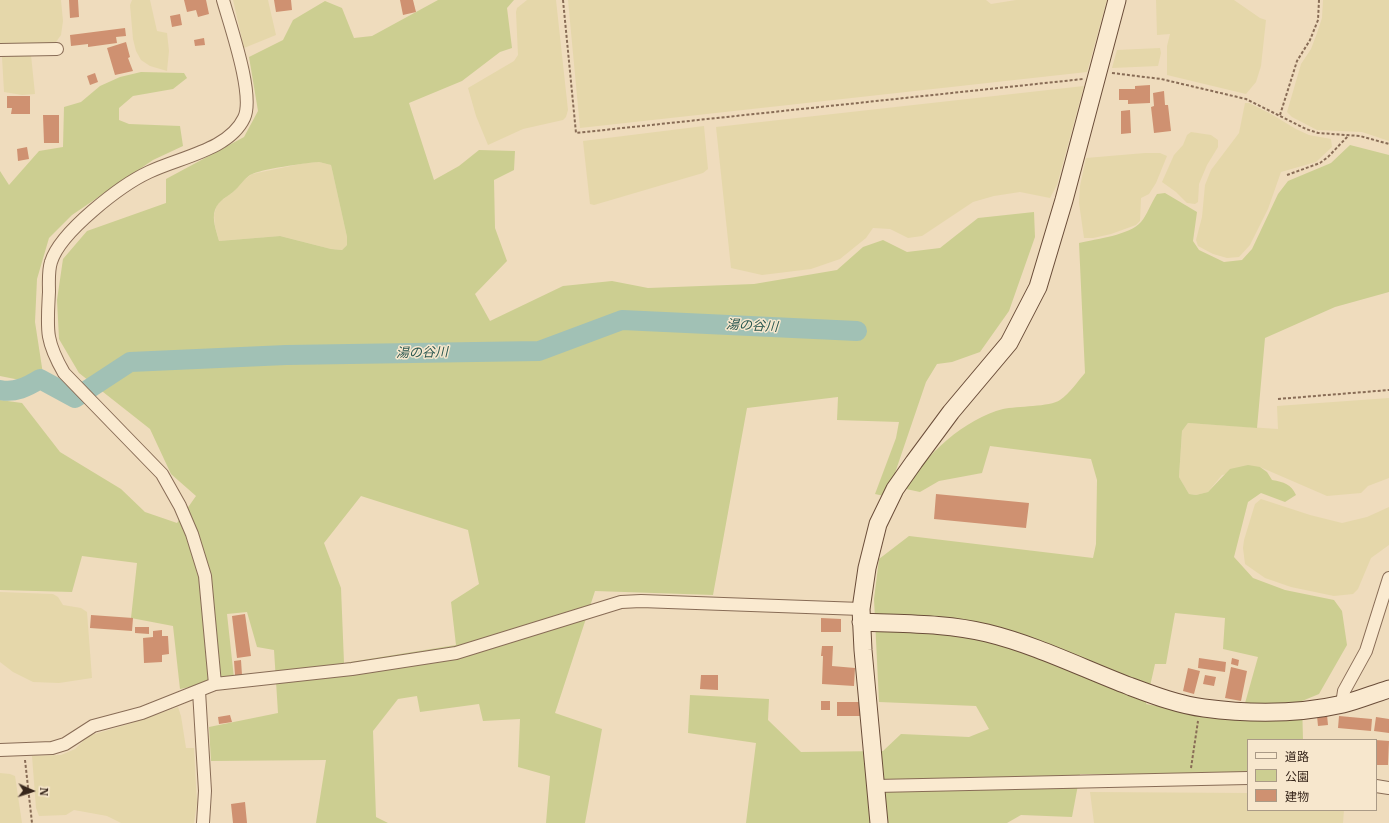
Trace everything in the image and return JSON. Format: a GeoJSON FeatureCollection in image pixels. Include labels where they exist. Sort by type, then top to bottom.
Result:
{"type":"FeatureCollection","features":[{"type":"Feature","properties":{"kind":"street"},"geometry":{"type":"LineString","coordinates":[[215,684],[205,576],[192,534],[180,506],[162,474],[64,373],[52,353],[47,332],[50,263],[59,244],[79,222],[122,189],[148,172],[224,142],[236,130],[245,117],[248,92],[224,0]]}},
{"type":"Feature","properties":{"kind":"street"},"geometry":{"type":"LineString","coordinates":[[879,823],[861,616],[867,568],[878,524],[895,489],[951,412],[1009,344],[1038,286],[1064,200],[1117,0]]}},
{"type":"Feature","properties":{"kind":"street"},"geometry":{"type":"LineString","coordinates":[[0,50],[57,49]]}},
{"type":"Feature","properties":{"kind":"street"},"geometry":{"type":"LineString","coordinates":[[1342,704],[1344,691],[1366,651],[1389,578]]}},
{"type":"Feature","properties":{"kind":"street"},"geometry":{"type":"LineString","coordinates":[[0,750],[24,751],[52,748],[65,744],[93,726],[142,713],[215,684],[352,669],[456,653],[621,602],[641,601],[861,616],[955,626],[1024,644],[1131,687],[1172,701],[1203,708],[1244,711],[1295,711],[1342,704],[1366,698],[1389,689]]}},
{"type":"Feature","properties":{"kind":"street"},"geometry":{"type":"LineString","coordinates":[[199,691],[205,790],[203,823]]}},
{"type":"Feature","properties":{"kind":"street"},"geometry":{"type":"LineString","coordinates":[[876,786],[1247,778]]}},
{"type":"Feature","properties":{"kind":"street"},"geometry":{"type":"LineString","coordinates":[[1377,786],[1389,788]]}},
{"type":"Feature","properties":{"kind":"path"},"geometry":{"type":"LineString","coordinates":[[563,0],[576,133],[1098,74],[1161,79],[1196,86],[1246,99],[1306,129],[1318,133],[1360,136],[1389,144]]}},
{"type":"Feature","properties":{"kind":"path"},"geometry":{"type":"LineString","coordinates":[[1280,115],[1297,61],[1310,40],[1318,20],[1319,0]]}},
{"type":"Feature","properties":{"kind":"path"},"geometry":{"type":"LineString","coordinates":[[1287,176],[1320,163],[1328,157],[1349,135]]}},
{"type":"Feature","properties":{"kind":"path"},"geometry":{"type":"LineString","coordinates":[[1278,399],[1389,390]]}},
{"type":"Feature","properties":{"kind":"path"},"geometry":{"type":"LineString","coordinates":[[1190,780],[1197,724],[1203,708]]}},
{"type":"Feature","properties":{"kind":"path"},"geometry":{"type":"LineString","coordinates":[[24,751],[32,823]]}},
{"type":"Feature","properties":{"kind":"shaded area"},"geometry":{"type":"Polygon","coordinates":[[[0,0],[61,0],[63,21],[61,35],[56,42],[46,45],[0,45],[0,0]]]}},
{"type":"Feature","properties":{"kind":"shaded area"},"geometry":{"type":"Polygon","coordinates":[[[132,0],[150,0],[157,31],[167,33],[169,51],[167,71],[150,66],[141,60],[136,51],[133,39],[130,5],[132,0]]]}},
{"type":"Feature","properties":{"kind":"shaded area"},"geometry":{"type":"Polygon","coordinates":[[[233,0],[268,0],[276,35],[244,48],[233,0]]]}},
{"type":"Feature","properties":{"kind":"shaded area"},"geometry":{"type":"Polygon","coordinates":[[[527,0],[556,0],[568,110],[566,117],[563,120],[523,129],[488,145],[476,116],[468,88],[514,61],[518,55],[516,12],[517,8],[527,0]]]}},
{"type":"Feature","properties":{"kind":"shaded area"},"geometry":{"type":"Polygon","coordinates":[[[568,0],[986,0],[991,4],[1016,0],[1107,0],[1087,72],[580,128],[568,0]]]}},
{"type":"Feature","properties":{"kind":"shaded area"},"geometry":{"type":"Polygon","coordinates":[[[1156,0],[1234,0],[1260,18],[1266,20],[1261,66],[1256,82],[1246,94],[1167,75],[1167,46],[1170,34],[1157,35],[1156,0]]]}},
{"type":"Feature","properties":{"kind":"shaded area"},"geometry":{"type":"Polygon","coordinates":[[[1323,0],[1389,0],[1389,141],[1362,132],[1317,130],[1292,117],[1287,112],[1301,64],[1311,49],[1322,18],[1323,0]]]}},
{"type":"Feature","properties":{"kind":"shaded area"},"geometry":{"type":"Polygon","coordinates":[[[1160,48],[1161,53],[1158,66],[1112,68],[1117,50],[1160,48]]]}},
{"type":"Feature","properties":{"kind":"shaded area"},"geometry":{"type":"Polygon","coordinates":[[[31,55],[35,94],[22,95],[4,92],[2,57],[31,55]]]}},
{"type":"Feature","properties":{"kind":"shaded area"},"geometry":{"type":"Polygon","coordinates":[[[1084,86],[1057,185],[1050,198],[1020,192],[994,196],[973,202],[922,236],[908,238],[890,229],[873,228],[866,238],[840,259],[811,269],[762,275],[731,268],[716,127],[1084,86]]]}},
{"type":"Feature","properties":{"kind":"shaded area"},"geometry":{"type":"Polygon","coordinates":[[[1245,103],[1249,103],[1271,114],[1309,135],[1331,139],[1332,147],[1316,162],[1281,172],[1268,209],[1250,245],[1239,257],[1227,258],[1213,254],[1198,246],[1196,240],[1202,217],[1205,185],[1211,170],[1239,133],[1245,103]]]}},
{"type":"Feature","properties":{"kind":"shaded area"},"geometry":{"type":"Polygon","coordinates":[[[704,126],[708,169],[703,173],[594,205],[590,204],[583,141],[704,126]]]}},
{"type":"Feature","properties":{"kind":"shaded area"},"geometry":{"type":"Polygon","coordinates":[[[1191,132],[1211,135],[1218,140],[1218,147],[1207,165],[1199,184],[1198,202],[1195,204],[1187,203],[1176,192],[1162,182],[1174,155],[1183,145],[1187,135],[1191,132]]]}},
{"type":"Feature","properties":{"kind":"shaded area"},"geometry":{"type":"Polygon","coordinates":[[[1160,153],[1167,156],[1156,183],[1149,194],[1141,198],[1140,221],[1136,225],[1111,234],[1093,238],[1084,238],[1079,203],[1080,186],[1086,158],[1160,153]]]}},
{"type":"Feature","properties":{"kind":"shaded area"},"geometry":{"type":"Polygon","coordinates":[[[319,162],[331,165],[347,237],[347,245],[342,250],[331,249],[280,236],[219,241],[214,215],[217,204],[234,191],[240,183],[252,174],[305,163],[319,162]]]}},
{"type":"Feature","properties":{"kind":"shaded area"},"geometry":{"type":"Polygon","coordinates":[[[1389,398],[1389,478],[1368,486],[1361,493],[1327,496],[1260,467],[1222,475],[1208,492],[1196,495],[1189,494],[1179,477],[1182,431],[1188,423],[1278,429],[1277,406],[1389,398]]]}},
{"type":"Feature","properties":{"kind":"shaded area"},"geometry":{"type":"Polygon","coordinates":[[[1261,499],[1310,515],[1342,523],[1367,517],[1389,507],[1389,545],[1371,558],[1358,589],[1353,594],[1334,596],[1291,587],[1265,578],[1245,564],[1243,548],[1255,504],[1261,499]]]}},
{"type":"Feature","properties":{"kind":"shaded area"},"geometry":{"type":"Polygon","coordinates":[[[0,592],[53,594],[58,597],[63,605],[81,608],[87,612],[92,678],[59,683],[33,682],[13,672],[0,662],[0,592]]]}},
{"type":"Feature","properties":{"kind":"shaded area"},"geometry":{"type":"Polygon","coordinates":[[[178,707],[181,716],[186,748],[194,748],[197,803],[194,823],[121,823],[107,816],[74,810],[66,815],[39,816],[36,808],[32,756],[61,755],[75,749],[88,736],[178,707]]]}},
{"type":"Feature","properties":{"kind":"shaded area"},"geometry":{"type":"Polygon","coordinates":[[[0,773],[15,776],[22,823],[0,823],[0,773]]]}},
{"type":"Feature","properties":{"kind":"shaded area"},"geometry":{"type":"Polygon","coordinates":[[[1090,792],[1247,793],[1247,811],[1344,811],[1343,823],[1094,823],[1090,792]]]}},
{"type":"Feature","properties":{"kind":"green space"},"geometry":{"type":"Polygon","coordinates":[[[438,0],[514,0],[507,8],[512,48],[500,52],[462,81],[409,103],[434,180],[459,166],[479,150],[515,151],[514,170],[494,180],[495,228],[507,261],[475,294],[490,321],[563,286],[612,281],[648,288],[754,284],[837,270],[863,247],[883,240],[907,252],[940,248],[978,218],[1034,212],[1035,237],[1009,311],[980,352],[952,362],[937,364],[926,382],[895,473],[884,496],[875,494],[896,438],[899,422],[837,420],[838,397],[747,408],[713,595],[595,591],[555,713],[602,729],[585,823],[546,823],[550,776],[518,767],[520,719],[483,721],[479,704],[420,712],[417,696],[398,699],[373,731],[376,817],[388,823],[316,823],[326,760],[211,761],[209,727],[278,713],[274,650],[257,647],[247,612],[227,614],[234,678],[180,689],[173,626],[131,618],[137,563],[82,556],[72,592],[0,590],[0,400],[22,403],[60,452],[121,489],[145,512],[177,523],[196,496],[171,474],[150,429],[79,373],[59,339],[57,300],[63,259],[87,231],[166,203],[166,179],[244,137],[258,111],[249,57],[283,40],[293,20],[325,1],[342,8],[354,38],[372,36],[438,0]],[[319,162],[294,165],[250,175],[221,201],[215,210],[214,221],[219,241],[280,236],[331,249],[342,250],[347,245],[347,237],[331,165],[319,162]],[[361,496],[324,543],[341,588],[344,663],[456,645],[451,602],[479,584],[468,530],[361,496]]]}},
{"type":"Feature","properties":{"kind":"green space"},"geometry":{"type":"Polygon","coordinates":[[[141,72],[184,73],[187,78],[173,89],[133,96],[119,108],[119,120],[129,124],[180,126],[183,146],[153,160],[72,215],[49,238],[37,279],[35,322],[43,374],[25,381],[0,376],[0,171],[9,185],[39,151],[63,147],[64,107],[81,102],[100,86],[120,77],[141,72]]]}},
{"type":"Feature","properties":{"kind":"green space"},"geometry":{"type":"Polygon","coordinates":[[[1350,145],[1389,155],[1389,292],[1335,307],[1265,338],[1257,428],[1188,423],[1182,431],[1179,477],[1189,494],[1196,495],[1208,492],[1230,469],[1248,465],[1260,467],[1267,472],[1272,480],[1284,483],[1292,488],[1296,495],[1285,502],[1261,493],[1248,502],[1234,557],[1253,578],[1285,590],[1334,600],[1342,611],[1347,645],[1319,694],[1302,701],[1303,739],[1247,739],[1247,774],[1080,774],[1072,817],[1021,815],[1007,823],[746,823],[756,743],[688,733],[690,695],[769,699],[768,720],[801,752],[883,751],[901,734],[969,737],[989,729],[976,706],[879,702],[874,599],[879,559],[909,536],[1093,558],[1096,544],[1097,480],[1091,459],[990,446],[982,473],[939,481],[920,492],[906,489],[923,464],[934,452],[961,430],[989,414],[1003,409],[1049,404],[1060,400],[1074,387],[1085,373],[1079,243],[1112,236],[1136,226],[1143,219],[1157,194],[1165,193],[1197,212],[1193,241],[1199,250],[1224,262],[1242,260],[1252,249],[1278,194],[1288,181],[1331,163],[1350,145]],[[1175,613],[1166,664],[1155,664],[1146,704],[1240,721],[1258,657],[1223,649],[1225,618],[1175,613]]]}},
{"type":"Feature","properties":{"kind":"building"},"geometry":{"type":"Polygon","coordinates":[[[69,0],[78,0],[79,17],[70,18],[69,0]]]}},
{"type":"Feature","properties":{"kind":"building"},"geometry":{"type":"Polygon","coordinates":[[[184,0],[206,0],[209,14],[198,17],[196,10],[187,12],[184,0]]]}},
{"type":"Feature","properties":{"kind":"building"},"geometry":{"type":"Polygon","coordinates":[[[274,0],[291,0],[292,10],[276,12],[274,0]]]}},
{"type":"Feature","properties":{"kind":"building"},"geometry":{"type":"Polygon","coordinates":[[[400,0],[413,0],[416,12],[403,15],[400,0]]]}},
{"type":"Feature","properties":{"kind":"building"},"geometry":{"type":"Polygon","coordinates":[[[180,14],[182,25],[172,27],[170,16],[180,14]]]}},
{"type":"Feature","properties":{"kind":"building"},"geometry":{"type":"Polygon","coordinates":[[[125,28],[126,36],[116,37],[117,43],[88,47],[88,44],[71,46],[70,35],[125,28]]]}},
{"type":"Feature","properties":{"kind":"building"},"geometry":{"type":"Polygon","coordinates":[[[204,38],[205,45],[195,46],[194,40],[204,38]]]}},
{"type":"Feature","properties":{"kind":"building"},"geometry":{"type":"Polygon","coordinates":[[[126,42],[130,57],[128,58],[133,71],[115,75],[107,48],[126,42]]]}},
{"type":"Feature","properties":{"kind":"building"},"geometry":{"type":"Polygon","coordinates":[[[95,73],[98,82],[90,85],[87,76],[95,73]]]}},
{"type":"Feature","properties":{"kind":"building"},"geometry":{"type":"Polygon","coordinates":[[[1150,85],[1150,103],[1128,104],[1128,100],[1119,100],[1119,89],[1135,89],[1135,86],[1150,85]]]}},
{"type":"Feature","properties":{"kind":"building"},"geometry":{"type":"Polygon","coordinates":[[[1164,91],[1165,105],[1168,105],[1171,131],[1154,133],[1151,107],[1154,106],[1153,93],[1164,91]]]}},
{"type":"Feature","properties":{"kind":"building"},"geometry":{"type":"Polygon","coordinates":[[[7,96],[30,96],[30,114],[11,114],[12,108],[7,108],[7,96]]]}},
{"type":"Feature","properties":{"kind":"building"},"geometry":{"type":"Polygon","coordinates":[[[1130,110],[1131,133],[1121,134],[1121,111],[1130,110]]]}},
{"type":"Feature","properties":{"kind":"building"},"geometry":{"type":"Polygon","coordinates":[[[43,115],[59,115],[59,143],[44,143],[43,115]]]}},
{"type":"Feature","properties":{"kind":"building"},"geometry":{"type":"Polygon","coordinates":[[[27,147],[29,159],[18,161],[17,149],[27,147]]]}},
{"type":"Feature","properties":{"kind":"building"},"geometry":{"type":"Polygon","coordinates":[[[936,494],[1029,503],[1026,528],[934,519],[936,494]]]}},
{"type":"Feature","properties":{"kind":"building"},"geometry":{"type":"Polygon","coordinates":[[[245,614],[251,656],[237,658],[232,616],[245,614]]]}},
{"type":"Feature","properties":{"kind":"building"},"geometry":{"type":"Polygon","coordinates":[[[91,615],[133,618],[132,631],[90,628],[91,615]]]}},
{"type":"Feature","properties":{"kind":"building"},"geometry":{"type":"Polygon","coordinates":[[[821,618],[841,619],[841,632],[821,632],[821,618]]]}},
{"type":"Feature","properties":{"kind":"building"},"geometry":{"type":"Polygon","coordinates":[[[135,627],[149,627],[149,634],[135,633],[135,627]]]}},
{"type":"Feature","properties":{"kind":"building"},"geometry":{"type":"Polygon","coordinates":[[[162,630],[162,636],[168,636],[169,654],[162,655],[162,662],[144,663],[143,638],[153,637],[153,631],[162,630]]]}},
{"type":"Feature","properties":{"kind":"building"},"geometry":{"type":"Polygon","coordinates":[[[822,646],[833,646],[832,666],[855,668],[854,686],[822,684],[822,646]]]}},
{"type":"Feature","properties":{"kind":"building"},"geometry":{"type":"Polygon","coordinates":[[[1199,658],[1226,662],[1225,672],[1198,668],[1199,658]]]}},
{"type":"Feature","properties":{"kind":"building"},"geometry":{"type":"Polygon","coordinates":[[[1232,658],[1239,660],[1238,666],[1231,664],[1232,658]]]}},
{"type":"Feature","properties":{"kind":"building"},"geometry":{"type":"Polygon","coordinates":[[[241,660],[242,675],[235,675],[234,661],[241,660]]]}},
{"type":"Feature","properties":{"kind":"building"},"geometry":{"type":"Polygon","coordinates":[[[1231,667],[1247,671],[1241,701],[1225,698],[1231,667]]]}},
{"type":"Feature","properties":{"kind":"building"},"geometry":{"type":"Polygon","coordinates":[[[1188,668],[1200,671],[1194,694],[1183,691],[1188,668]]]}},
{"type":"Feature","properties":{"kind":"building"},"geometry":{"type":"Polygon","coordinates":[[[701,675],[718,675],[718,690],[700,689],[701,675]]]}},
{"type":"Feature","properties":{"kind":"building"},"geometry":{"type":"Polygon","coordinates":[[[1205,675],[1216,677],[1214,686],[1203,684],[1205,675]]]}},
{"type":"Feature","properties":{"kind":"building"},"geometry":{"type":"Polygon","coordinates":[[[821,701],[830,701],[830,710],[821,710],[821,701]]]}},
{"type":"Feature","properties":{"kind":"building"},"geometry":{"type":"Polygon","coordinates":[[[837,702],[860,702],[860,716],[837,716],[837,702]]]}},
{"type":"Feature","properties":{"kind":"building"},"geometry":{"type":"Polygon","coordinates":[[[230,715],[232,722],[219,724],[218,717],[230,715]]]}},
{"type":"Feature","properties":{"kind":"building"},"geometry":{"type":"Polygon","coordinates":[[[1327,715],[1328,725],[1318,726],[1317,716],[1327,715]]]}},
{"type":"Feature","properties":{"kind":"building"},"geometry":{"type":"Polygon","coordinates":[[[1339,716],[1372,719],[1371,731],[1338,728],[1339,716]]]}},
{"type":"Feature","properties":{"kind":"building"},"geometry":{"type":"Polygon","coordinates":[[[1376,717],[1389,719],[1389,733],[1374,731],[1376,717]]]}},
{"type":"Feature","properties":{"kind":"building"},"geometry":{"type":"Polygon","coordinates":[[[1377,740],[1389,741],[1388,765],[1377,765],[1377,740]]]}},
{"type":"Feature","properties":{"kind":"building"},"geometry":{"type":"Polygon","coordinates":[[[245,802],[247,823],[233,823],[231,804],[245,802]]]}},
{"type":"Feature","properties":{"kind":"waterway","name":"湯の谷川"},"geometry":{"type":"LineString","coordinates":[[0,390],[11,391],[21,389],[40,379],[75,398],[130,362],[286,355],[539,351],[622,320],[857,331]]}}]}
